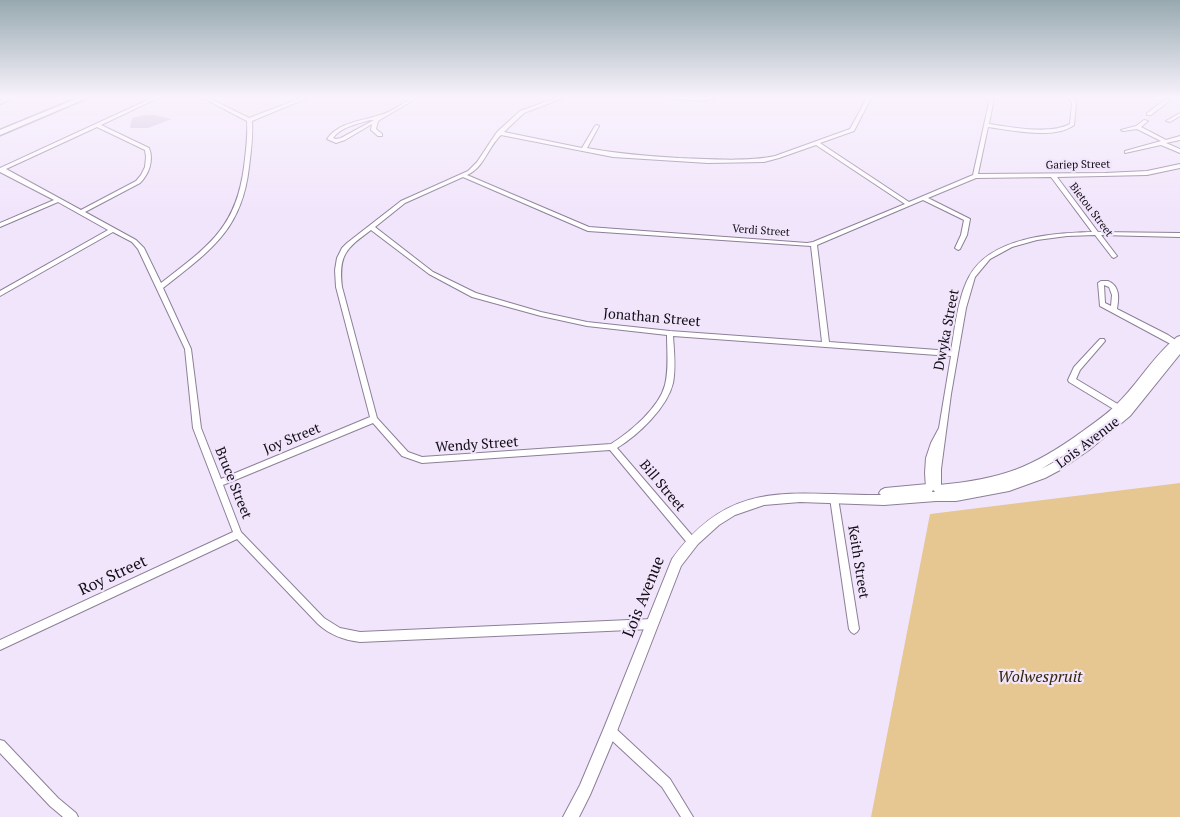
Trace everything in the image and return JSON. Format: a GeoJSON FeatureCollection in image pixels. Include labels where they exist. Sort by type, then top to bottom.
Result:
{"type":"FeatureCollection","features":[{"type":"Feature","properties":{"kind":"street"},"geometry":{"type":"LineString","coordinates":[[1,170],[73,136]]}},
{"type":"Feature","properties":{"kind":"street"},"geometry":{"type":"LineString","coordinates":[[81,212],[138,182],[145,174],[149,153],[147,149],[120,136]]}},
{"type":"Feature","properties":{"kind":"street"},"geometry":{"type":"LineString","coordinates":[[160,287],[217,241],[235,214],[246,182],[248,136]]}},
{"type":"Feature","properties":{"kind":"street"},"geometry":{"type":"LineString","coordinates":[[331,136],[330,139],[333,141],[341,140],[348,136]]}},
{"type":"Feature","properties":{"kind":"street"},"geometry":{"type":"LineString","coordinates":[[464,176],[477,166],[497,136]]}},
{"type":"Feature","properties":{"kind":"street"},"geometry":{"type":"LineString","coordinates":[[516,136],[630,156],[708,161],[777,157],[836,136]]}},
{"type":"Feature","properties":{"kind":"street"},"geometry":{"type":"LineString","coordinates":[[584,149],[591,136]]}},
{"type":"Feature","properties":{"kind":"street"},"geometry":{"type":"LineString","coordinates":[[975,176],[984,136]]}},
{"type":"Feature","properties":{"kind":"street"},"geometry":{"type":"LineString","coordinates":[[1153,136],[1180,151]]}},
{"type":"Feature","properties":{"kind":"street"},"geometry":{"type":"LineString","coordinates":[[1127,152],[1180,138]]}},
{"type":"Feature","properties":{"kind":"street"},"geometry":{"type":"LineString","coordinates":[[817,143],[909,204]]}},
{"type":"Feature","properties":{"kind":"street","name":"Gariep Street"},"geometry":{"type":"LineString","coordinates":[[975,176],[1147,173],[1180,166]]}},
{"type":"Feature","properties":{"kind":"street","name":"Bruce Street"},"geometry":{"type":"LineString","coordinates":[[1,170],[81,212],[141,248],[188,349],[198,428],[204,450],[219,483],[238,534],[321,621],[338,634],[370,637],[652,624]]}},
{"type":"Feature","properties":{"kind":"street","name":"Verdi Street"},"geometry":{"type":"LineString","coordinates":[[464,176],[588,230],[814,244],[975,176]]}},
{"type":"Feature","properties":{"kind":"street","name":"Wendy Street"},"geometry":{"type":"LineString","coordinates":[[464,176],[407,200],[349,244],[343,251],[338,281],[374,419],[405,454],[422,460],[612,447]]}},
{"type":"Feature","properties":{"kind":"street","name":"Bietou Street"},"geometry":{"type":"LineString","coordinates":[[1052,176],[1114,256]]}},
{"type":"Feature","properties":{"kind":"street"},"geometry":{"type":"LineString","coordinates":[[924,198],[966,219],[964,235],[958,248]]}},
{"type":"Feature","properties":{"kind":"street"},"geometry":{"type":"LineString","coordinates":[[0,225],[58,200]]}},
{"type":"Feature","properties":{"kind":"street","name":"Jonathan Street"},"geometry":{"type":"LineString","coordinates":[[371,227],[431,274],[485,299],[586,324],[670,333],[955,354]]}},
{"type":"Feature","properties":{"kind":"street"},"geometry":{"type":"LineString","coordinates":[[0,294],[112,230]]}},
{"type":"Feature","properties":{"kind":"street","name":"Dwyka Street"},"geometry":{"type":"LineString","coordinates":[[935,492],[935,475],[955,354],[968,287],[978,267],[986,260],[1013,245],[1036,237],[1098,234],[1180,235]]}},
{"type":"Feature","properties":{"kind":"street"},"geometry":{"type":"LineString","coordinates":[[814,244],[826,344]]}},
{"type":"Feature","properties":{"kind":"street"},"geometry":{"type":"LineString","coordinates":[[1114,310],[1179,344]]}},
{"type":"Feature","properties":{"kind":"street"},"geometry":{"type":"LineString","coordinates":[[612,447],[621,442],[639,425],[665,394],[669,384],[670,333]]}},
{"type":"Feature","properties":{"kind":"street"},"geometry":{"type":"LineString","coordinates":[[1102,341],[1072,378],[1075,382],[1123,411]]}},
{"type":"Feature","properties":{"kind":"street","name":"Lois Avenue"},"geometry":{"type":"LineString","coordinates":[[571,817],[585,790],[610,731],[676,563],[692,542],[716,520],[758,501],[780,497],[866,500],[935,492],[950,497],[992,492],[1036,478],[1070,459],[1123,411],[1179,344]]}},
{"type":"Feature","properties":{"kind":"street","name":"Joy Street"},"geometry":{"type":"LineString","coordinates":[[219,483],[374,419]]}},
{"type":"Feature","properties":{"kind":"street","name":"Bill Street"},"geometry":{"type":"LineString","coordinates":[[612,447],[692,542]]}},
{"type":"Feature","properties":{"kind":"street","name":"Keith Street"},"geometry":{"type":"LineString","coordinates":[[837,498],[854,630]]}},
{"type":"Feature","properties":{"kind":"street","name":"Roy Street"},"geometry":{"type":"LineString","coordinates":[[0,645],[238,534]]}},
{"type":"Feature","properties":{"kind":"street"},"geometry":{"type":"LineString","coordinates":[[610,731],[666,783],[687,817]]}},
{"type":"Feature","properties":{"kind":"street"},"geometry":{"type":"LineString","coordinates":[[0,745],[54,802],[72,817]]}},
{"type":"Feature","properties":{"kind":"green space","name":"Wolwespruit"},"geometry":{"type":"Polygon","coordinates":[[[1180,483],[1180,817],[871,817],[930,514],[1180,483]]]}}]}
